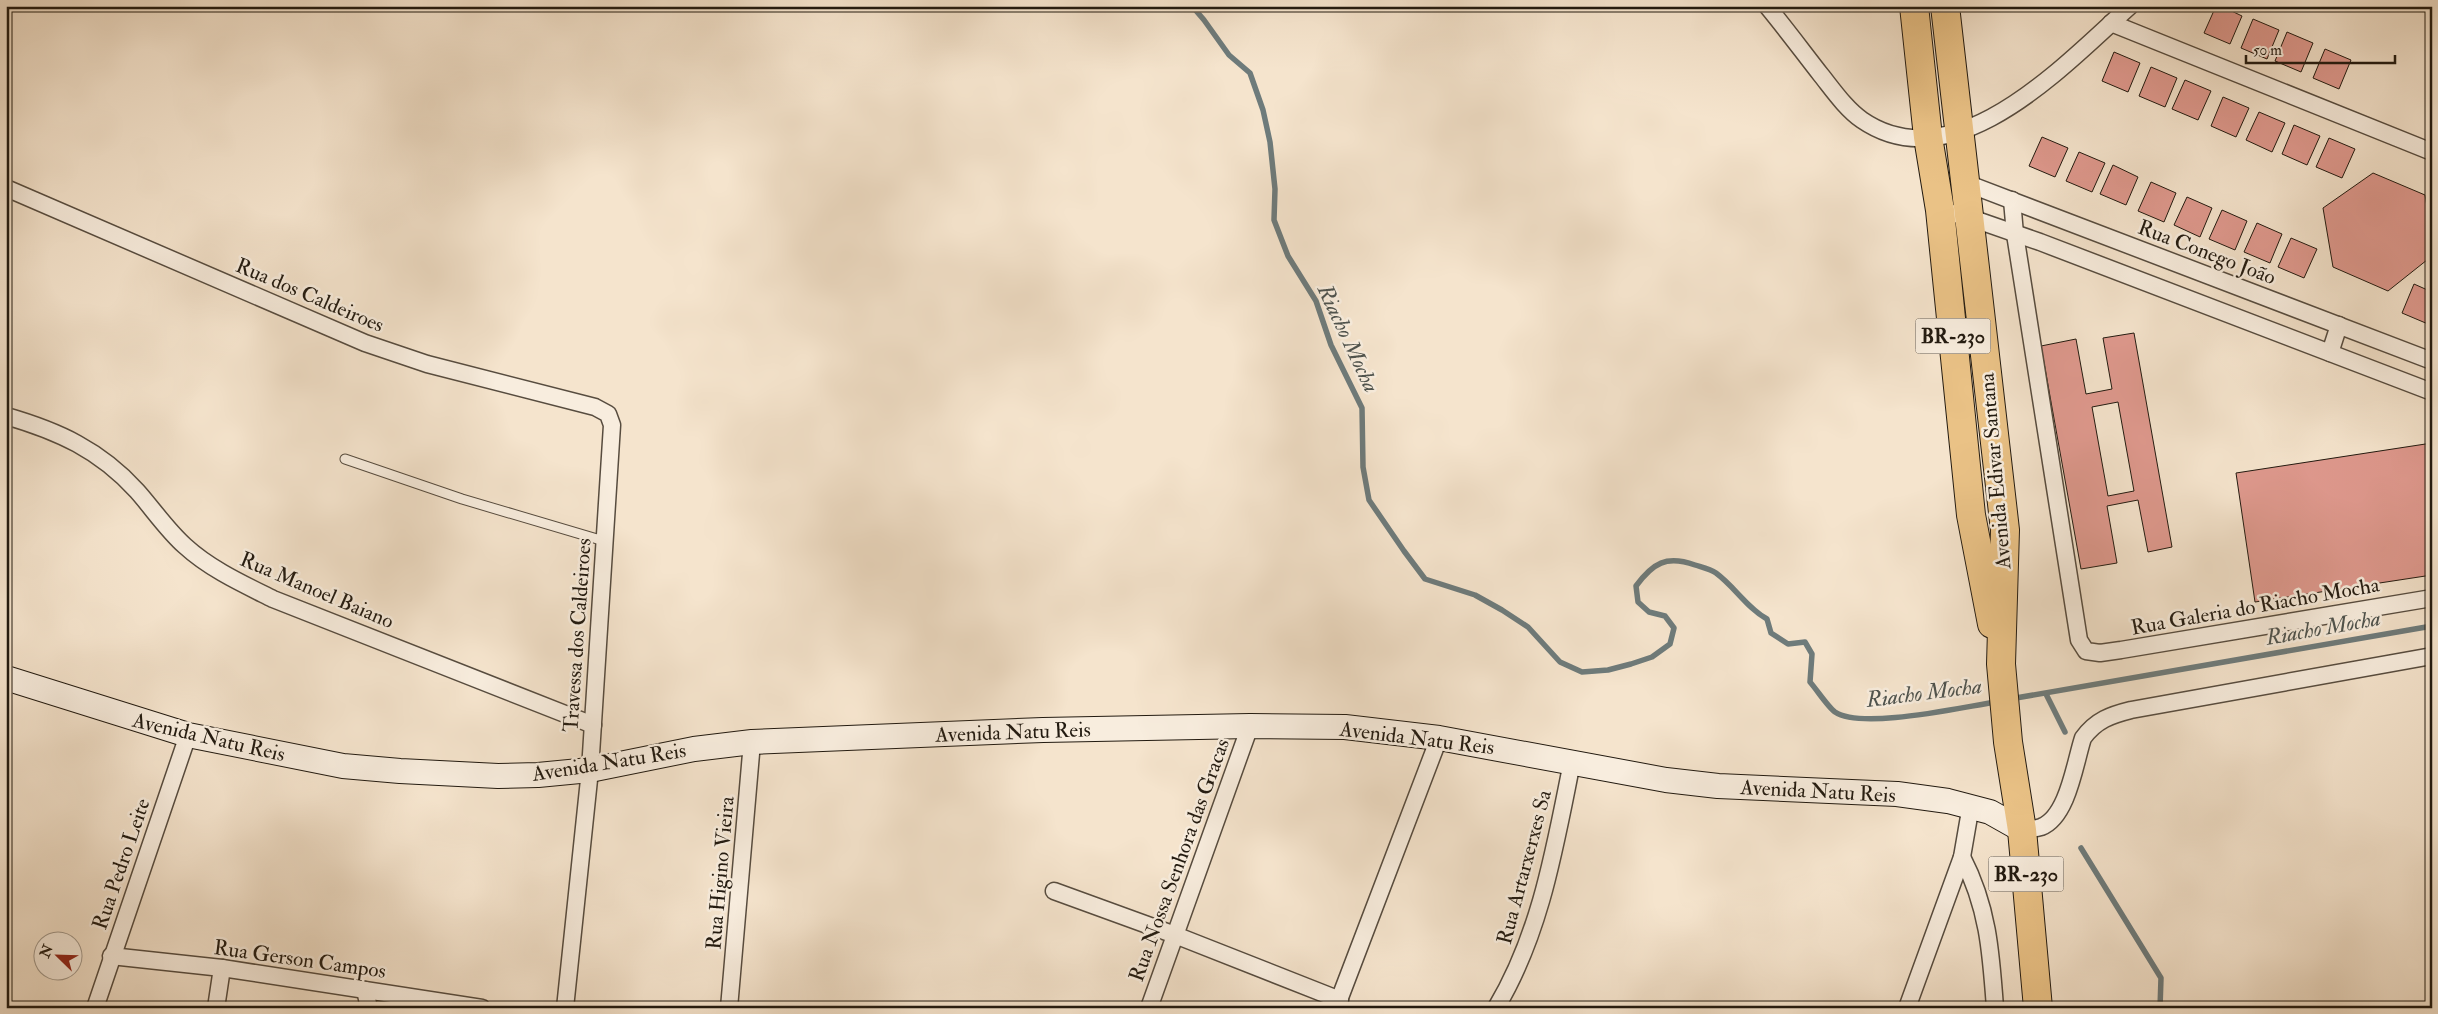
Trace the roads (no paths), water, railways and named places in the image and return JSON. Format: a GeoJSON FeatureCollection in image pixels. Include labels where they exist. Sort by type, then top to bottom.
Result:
{"type":"FeatureCollection","features":[{"type":"Feature","properties":{"kind":"highway","name":"Avenida Edivar Santana"},"geometry":{"type":"LineString","coordinates":[[1914,6],[1928,137],[1940,210],[1970,515],[2001,670]]}},
{"type":"Feature","properties":{"kind":"highway","name":"Avenida Edivar Santana"},"geometry":{"type":"LineString","coordinates":[[1946,6],[2005,530],[2001,670]]}},
{"type":"Feature","properties":{"kind":"highway","name":"BR-230"},"geometry":{"type":"LineString","coordinates":[[2001,670],[2008,742],[2022,830],[2038,1008]]}},
{"type":"Feature","properties":{"kind":"street"},"geometry":{"type":"LineString","coordinates":[[1767,6],[1838,96],[1860,119],[1881,131],[1903,138],[1959,133],[1990,120],[2057,70],[2130,6]]}},
{"type":"Feature","properties":{"kind":"street"},"geometry":{"type":"LineString","coordinates":[[2111,23],[2432,152]]}},
{"type":"Feature","properties":{"kind":"street","name":"Rua Conego João"},"geometry":{"type":"LineString","coordinates":[[1966,183],[2432,361]]}},
{"type":"Feature","properties":{"kind":"street","name":"Rua dos Caldeiroes"},"geometry":{"type":"LineString","coordinates":[[6,188],[365,343],[427,364],[595,407],[608,414]]}},
{"type":"Feature","properties":{"kind":"street"},"geometry":{"type":"LineString","coordinates":[[2012,200],[2015,234]]}},
{"type":"Feature","properties":{"kind":"street"},"geometry":{"type":"LineString","coordinates":[[1940,210],[1971,218],[2015,234],[2432,392]]}},
{"type":"Feature","properties":{"kind":"street","name":"Rua Galeria do Riacho Mocha"},"geometry":{"type":"LineString","coordinates":[[2015,234],[2079,640],[2086,651],[2100,653],[2121,650],[2432,598]]}},
{"type":"Feature","properties":{"kind":"street"},"geometry":{"type":"LineString","coordinates":[[2330,353],[2339,325]]}},
{"type":"Feature","properties":{"kind":"street","name":"Travessa dos Caldeiroes"},"geometry":{"type":"LineString","coordinates":[[565,1008],[590,770],[612,425],[608,414]]}},
{"type":"Feature","properties":{"kind":"street","name":"Rua Manoel Baiano"},"geometry":{"type":"LineString","coordinates":[[6,416],[67,437],[100,458],[123,477],[185,546],[231,578],[273,599],[593,725]]}},
{"type":"Feature","properties":{"kind":"street"},"geometry":{"type":"LineString","coordinates":[[2022,830],[2042,826],[2054,818],[2064,802],[2083,738],[2090,729],[2108,716],[2131,710],[2432,656]]}},
{"type":"Feature","properties":{"kind":"street","name":"Avenida Natu Reis"},"geometry":{"type":"LineString","coordinates":[[6,678],[188,735],[343,766],[400,771],[498,776],[590,770],[694,749],[752,742],[1042,730],[1250,726],[1345,727],[1439,738],[1682,782],[1897,794],[1971,806],[1990,812],[2022,830]]}},
{"type":"Feature","properties":{"kind":"street","name":"Rua Nossa Senhora das Gracas"},"geometry":{"type":"LineString","coordinates":[[1149,1008],[1250,726]]}},
{"type":"Feature","properties":{"kind":"street","name":"Rua Pedro Leite"},"geometry":{"type":"LineString","coordinates":[[95,1008],[111,956],[188,735]]}},
{"type":"Feature","properties":{"kind":"street"},"geometry":{"type":"LineString","coordinates":[[1054,891],[1175,934],[1338,1004],[1439,738]]}},
{"type":"Feature","properties":{"kind":"street","name":"Rua Higino Vieira"},"geometry":{"type":"LineString","coordinates":[[730,1008],[752,742]]}},
{"type":"Feature","properties":{"kind":"street","name":"Rua Artarxerxes Sa"},"geometry":{"type":"LineString","coordinates":[[1496,1008],[1514,976],[1538,912],[1572,762]]}},
{"type":"Feature","properties":{"kind":"street"},"geometry":{"type":"LineString","coordinates":[[1907,1008],[1962,857],[1971,806]]}},
{"type":"Feature","properties":{"kind":"street"},"geometry":{"type":"LineString","coordinates":[[1962,857],[1980,894],[1986,920],[1996,1008]]}},
{"type":"Feature","properties":{"kind":"street","name":"Rua Gerson Campos"},"geometry":{"type":"LineString","coordinates":[[111,956],[222,968],[482,1008]]}},
{"type":"Feature","properties":{"kind":"street"},"geometry":{"type":"LineString","coordinates":[[216,1008],[222,968]]}},
{"type":"Feature","properties":{"kind":"street"},"geometry":{"type":"LineString","coordinates":[[365,990],[369,1008]]}},
{"type":"Feature","properties":{"kind":"lane"},"geometry":{"type":"LineString","coordinates":[[345,459],[471,502],[604,542]]}},
{"type":"Feature","properties":{"kind":"waterway","name":"Riacho Mocha"},"geometry":{"type":"LineString","coordinates":[[1056,6],[1065,6]]}},
{"type":"Feature","properties":{"kind":"waterway","name":"Riacho Mocha"},"geometry":{"type":"LineString","coordinates":[[1192,6],[1229,55],[1250,73],[1263,110],[1270,142],[1275,189],[1274,220],[1288,256],[1316,301],[1331,345],[1362,408],[1363,467],[1369,500],[1425,579],[1475,595],[1502,610],[1528,627],[1560,662],[1582,672],[1608,670],[1631,664],[1652,657],[1670,644],[1674,628],[1665,616],[1649,612],[1638,602],[1636,586],[1648,572],[1661,563],[1668,561],[1685,562],[1716,573],[1753,609],[1767,619],[1771,633],[1788,644],[1805,642],[1812,654],[1810,682],[1835,712],[1848,717],[1867,719],[1889,718],[1913,716],[1996,702]]}},
{"type":"Feature","properties":{"kind":"waterway","name":"Riacho Mocha"},"geometry":{"type":"LineString","coordinates":[[2010,699],[2432,626]]}},
{"type":"Feature","properties":{"kind":"waterway"},"geometry":{"type":"LineString","coordinates":[[2046,694],[2065,732]]}},
{"type":"Feature","properties":{"kind":"waterway"},"geometry":{"type":"LineString","coordinates":[[2081,848],[2161,978],[2160,1008]]}}]}
